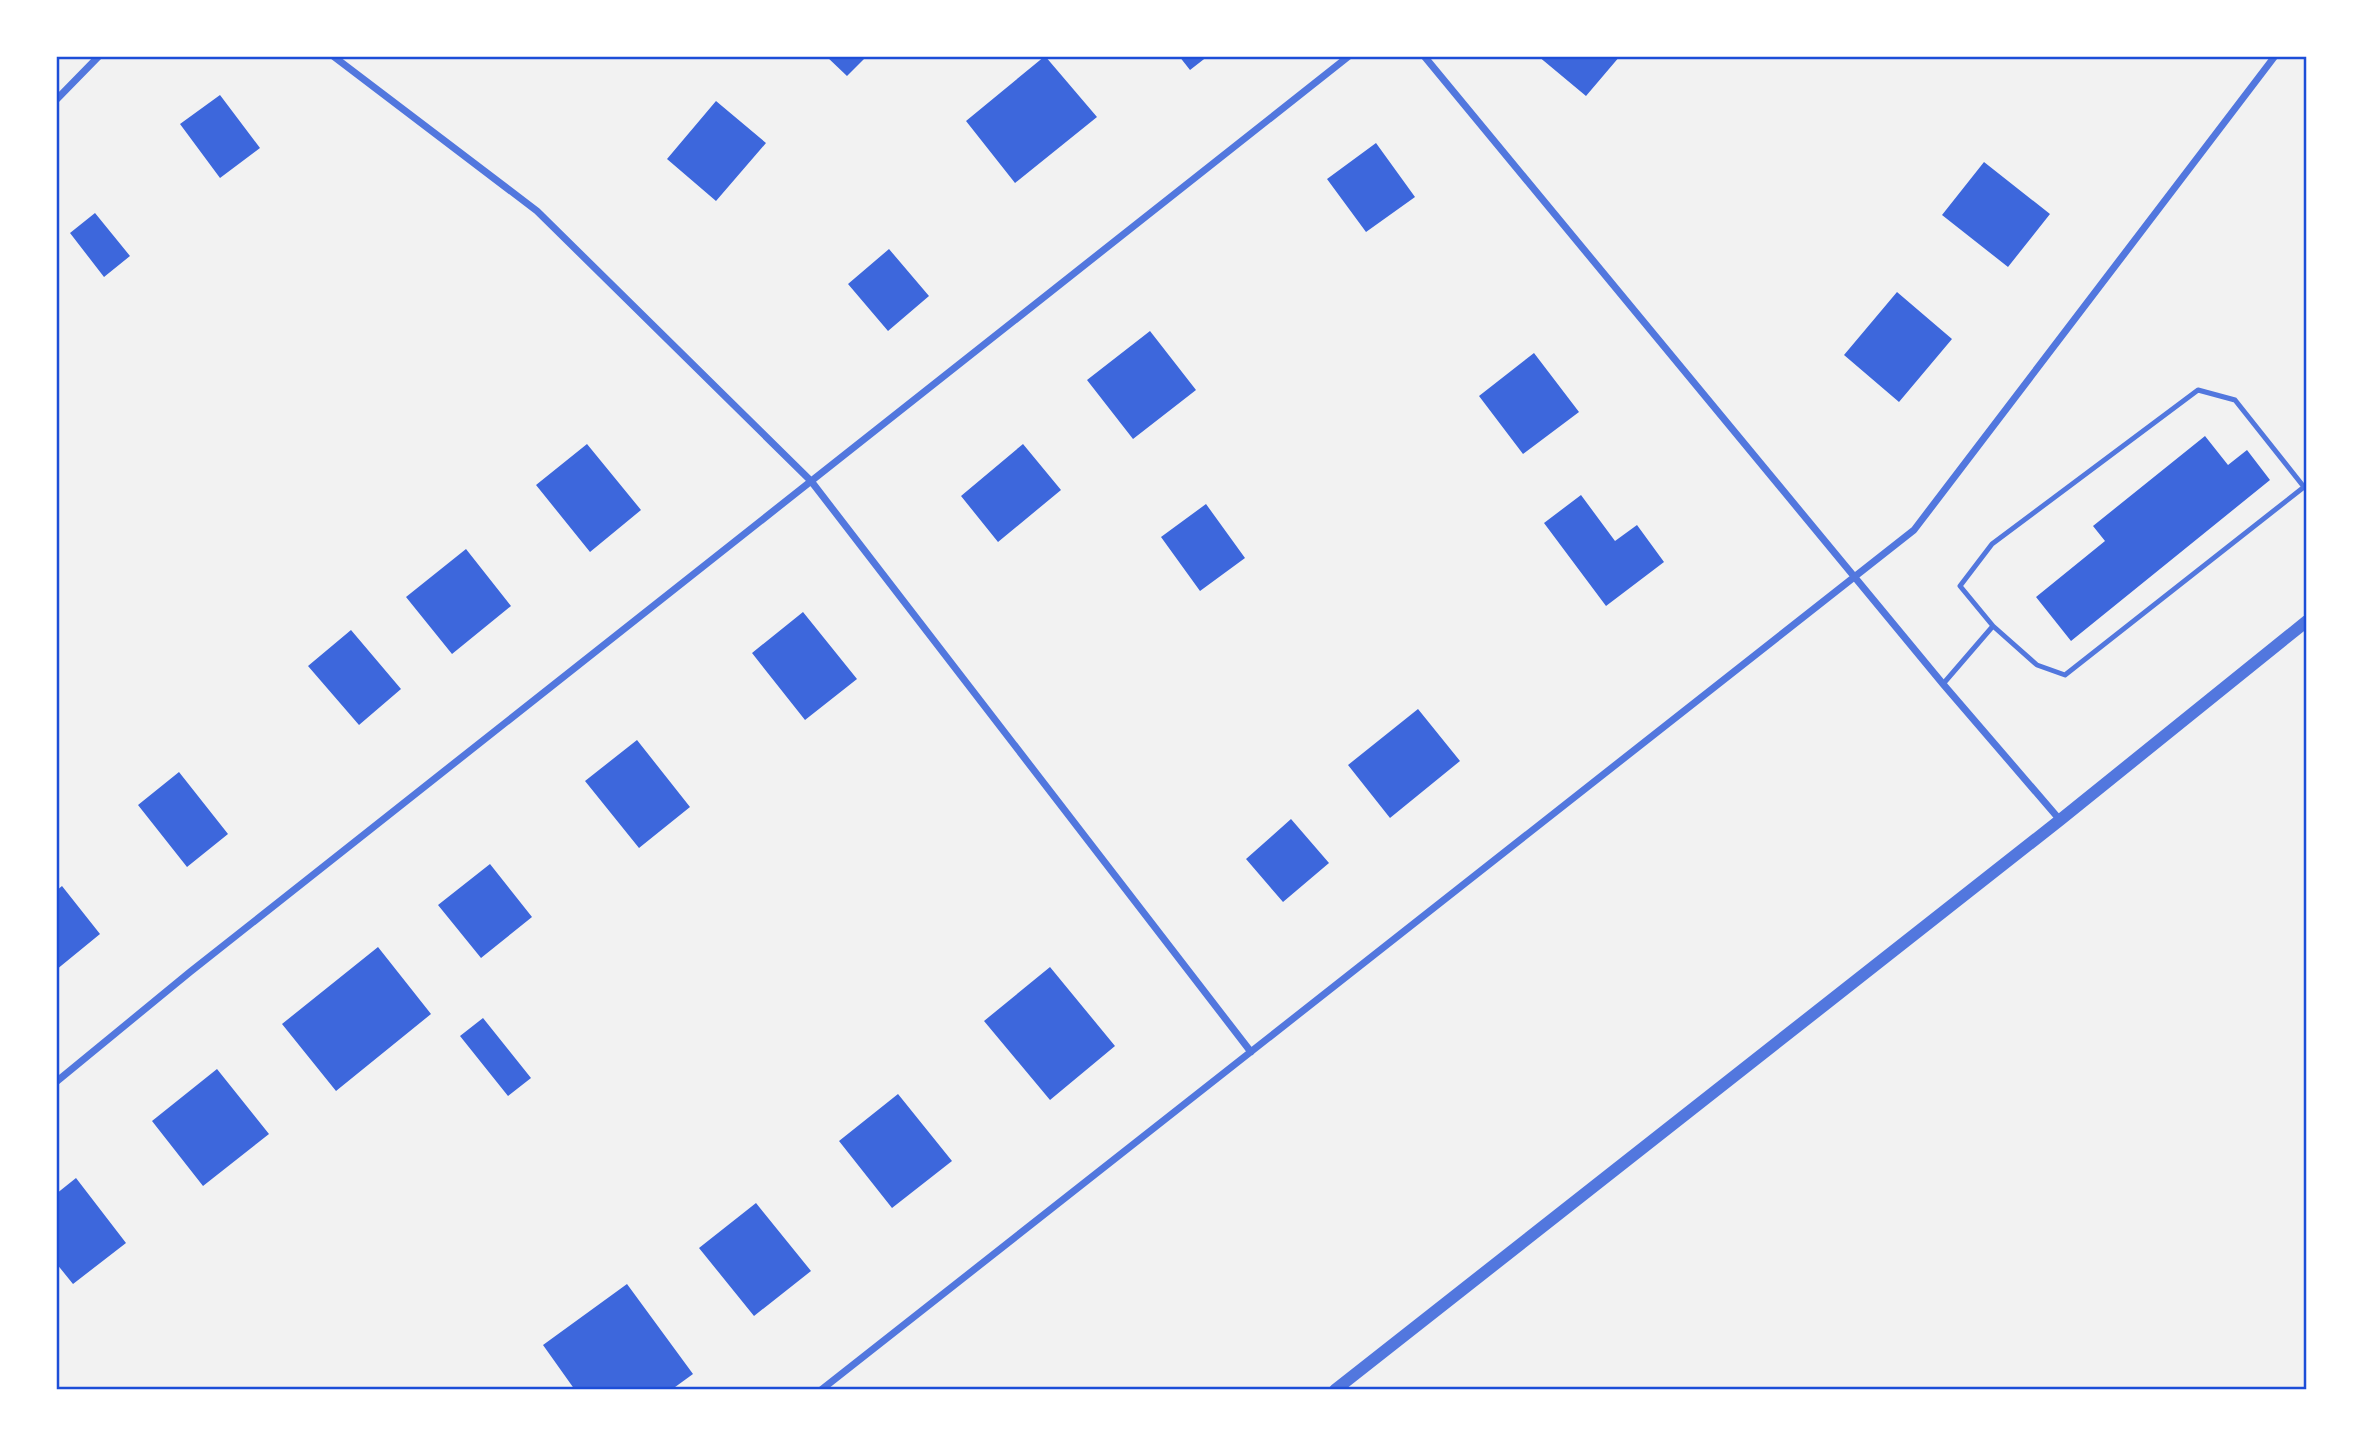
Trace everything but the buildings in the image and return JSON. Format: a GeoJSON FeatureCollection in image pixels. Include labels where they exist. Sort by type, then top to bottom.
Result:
{"type":"FeatureCollection","features":[{"type":"Feature","properties":{"kind":"street"},"geometry":{"type":"LineString","coordinates":[[56,100],[99,56]]}},
{"type":"Feature","properties":{"kind":"street"},"geometry":{"type":"LineString","coordinates":[[333,56],[537,211],[811,481],[1251,1052]]}},
{"type":"Feature","properties":{"kind":"street"},"geometry":{"type":"LineString","coordinates":[[56,1082],[190,972],[1349,56]]}},
{"type":"Feature","properties":{"kind":"street"},"geometry":{"type":"LineString","coordinates":[[1424,56],[1857,576],[1943,684],[2060,820]]}},
{"type":"Feature","properties":{"kind":"street"},"geometry":{"type":"LineString","coordinates":[[821,1390],[1914,530],[2275,56]]}},
{"type":"Feature","properties":{"kind":"street"},"geometry":{"type":"LineString","coordinates":[[1335,1390],[2060,820],[2307,621]]}},
{"type":"Feature","properties":{"kind":"lane"},"geometry":{"type":"LineString","coordinates":[[2198,390],[2235,400],[2304,487],[2065,676],[2037,665],[1993,626],[1960,586],[1992,544],[2198,390]]}},
{"type":"Feature","properties":{"kind":"lane"},"geometry":{"type":"LineString","coordinates":[[1943,684],[1993,626]]}}]}
